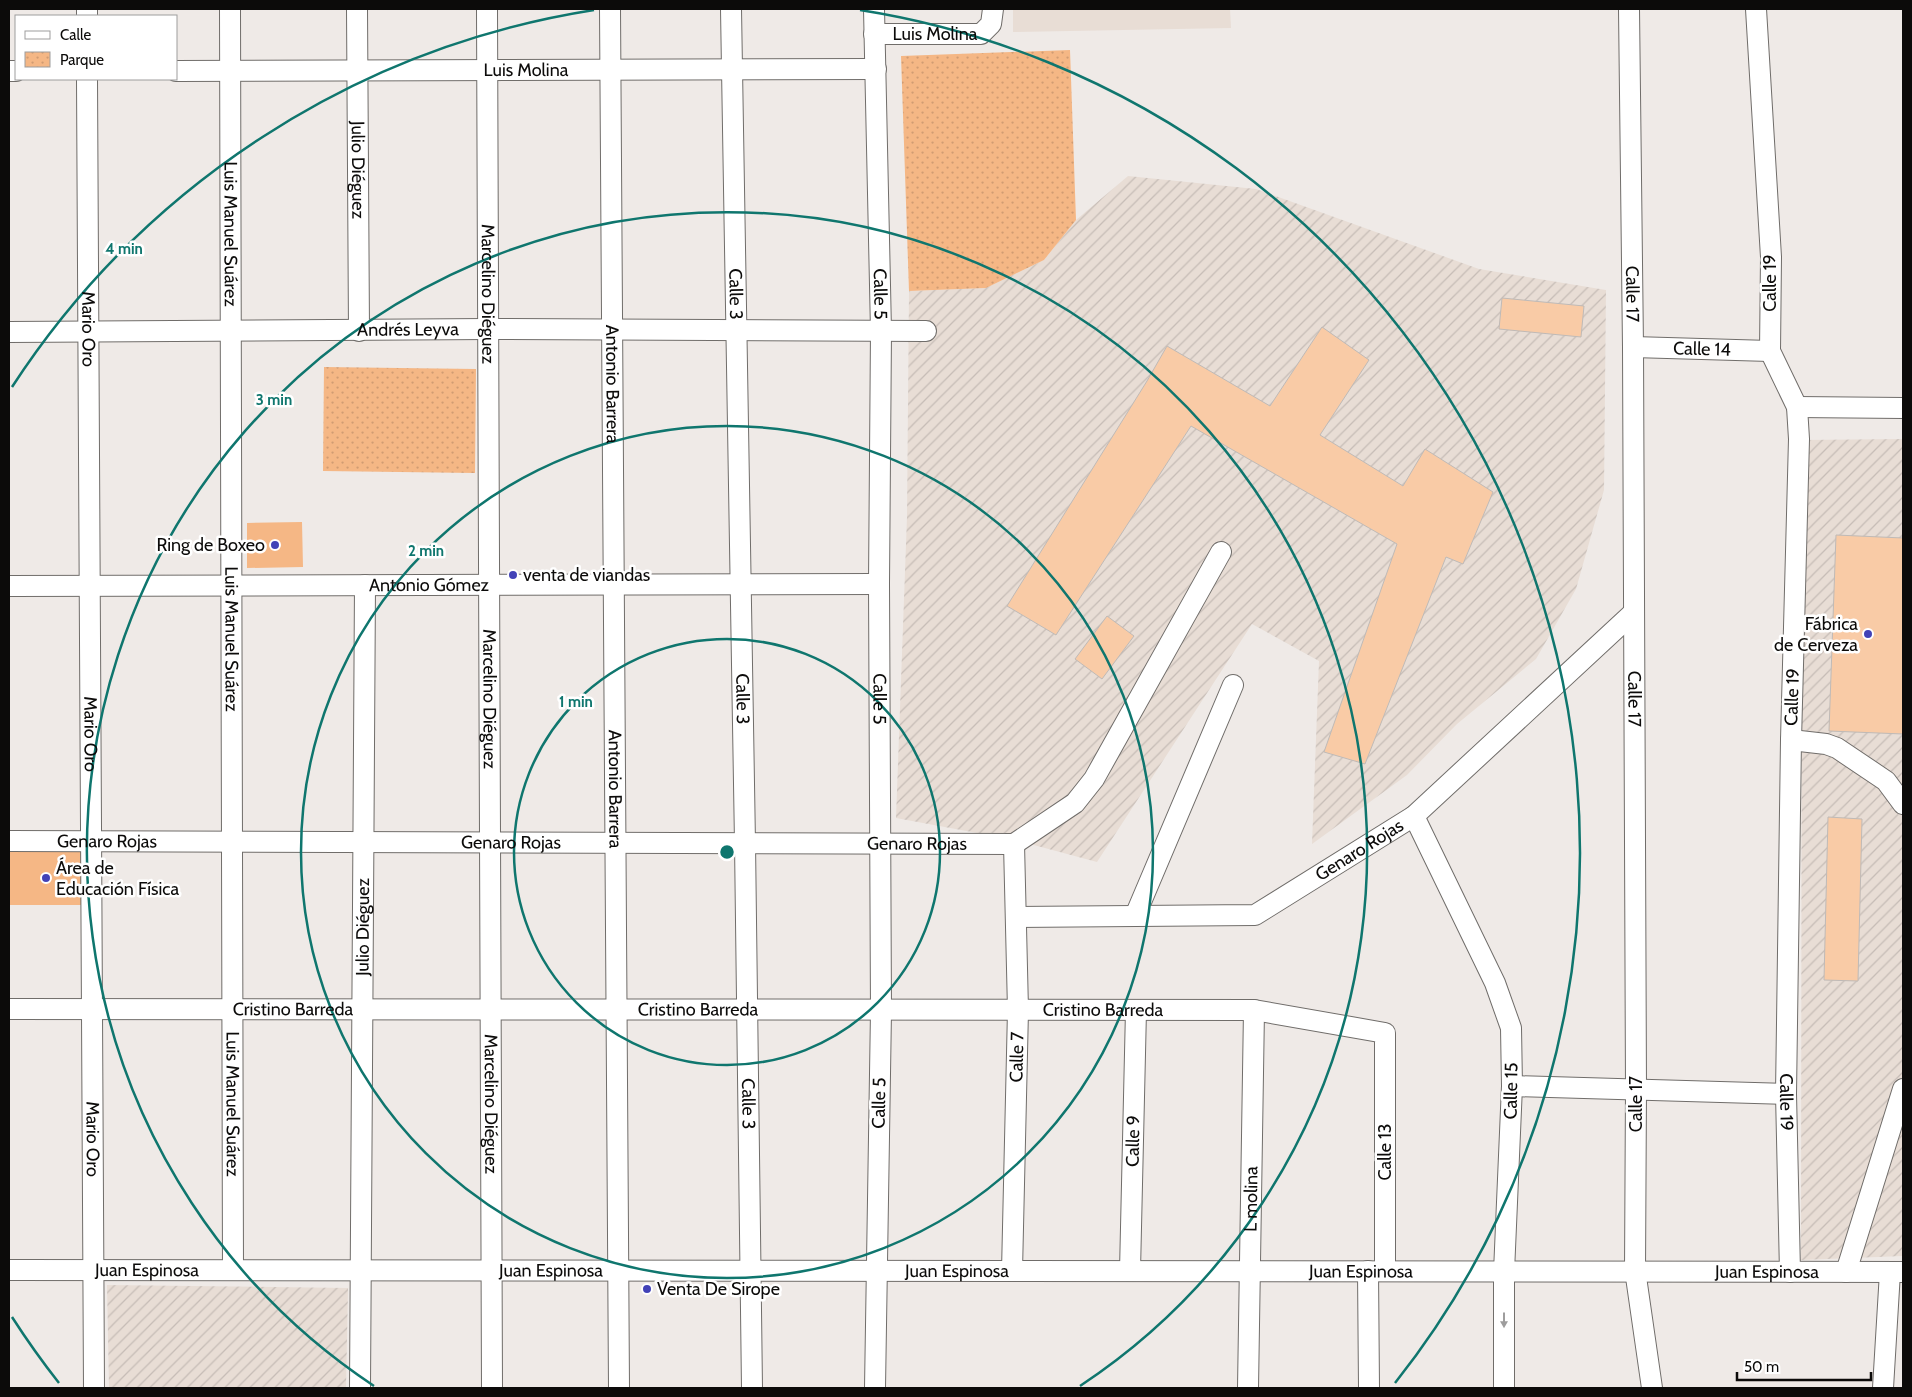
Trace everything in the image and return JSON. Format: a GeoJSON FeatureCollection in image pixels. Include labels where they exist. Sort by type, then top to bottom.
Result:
{"type":"FeatureCollection","features":[{"type":"Feature","properties":{"kind":"street","name":"Luis Manuel Suárez"},"geometry":{"type":"LineString","coordinates":[[230,9],[234,1010],[233,1270]]}},
{"type":"Feature","properties":{"kind":"street","name":"Julio Diéguez"},"geometry":{"type":"LineString","coordinates":[[357,9],[360,330]]}},
{"type":"Feature","properties":{"kind":"street","name":"Marcelino Diéguez"},"geometry":{"type":"LineString","coordinates":[[487,9],[492,1388]]}},
{"type":"Feature","properties":{"kind":"street","name":"Antonio Barrera"},"geometry":{"type":"LineString","coordinates":[[610,9],[619,1388]]}},
{"type":"Feature","properties":{"kind":"street","name":"Calle 3"},"geometry":{"type":"LineString","coordinates":[[731,9],[752,1388]]}},
{"type":"Feature","properties":{"kind":"street","name":"Calle 5"},"geometry":{"type":"LineString","coordinates":[[874,9],[881,331],[879,584],[881,1011],[875,1388]]}},
{"type":"Feature","properties":{"kind":"street","name":"Calle 17"},"geometry":{"type":"LineString","coordinates":[[1629,9],[1633,347],[1635,1270],[1652,1388]]}},
{"type":"Feature","properties":{"kind":"street","name":"Calle 19"},"geometry":{"type":"LineString","coordinates":[[1756,9],[1771,257],[1770,351],[1797,408],[1799,438],[1791,740],[1786,1094],[1790,1272]]}},
{"type":"Feature","properties":{"kind":"street","name":"Luis Molina"},"geometry":{"type":"LineString","coordinates":[[874,34],[981,34],[992,16]]}},
{"type":"Feature","properties":{"kind":"street","name":"Luis Molina"},"geometry":{"type":"LineString","coordinates":[[178,71],[732,71],[876,69]]}},
{"type":"Feature","properties":{"kind":"street","name":"Mario Oro"},"geometry":{"type":"LineString","coordinates":[[87,80],[89,586],[94,1009],[94,1388]]}},
{"type":"Feature","properties":{"kind":"street","name":"Andrés Leyva"},"geometry":{"type":"LineString","coordinates":[[9,332],[488,329],[926,331]]}},
{"type":"Feature","properties":{"kind":"street","name":"Calle 14"},"geometry":{"type":"LineString","coordinates":[[1633,347],[1770,351]]}},
{"type":"Feature","properties":{"kind":"street"},"geometry":{"type":"LineString","coordinates":[[1797,408],[1903,408]]}},
{"type":"Feature","properties":{"kind":"street"},"geometry":{"type":"LineString","coordinates":[[1014,844],[1075,804],[1094,779],[1220,552]]}},
{"type":"Feature","properties":{"kind":"street","name":"Antonio Gómez"},"geometry":{"type":"LineString","coordinates":[[9,586],[879,584]]}},
{"type":"Feature","properties":{"kind":"street","name":"Julio Diéguez"},"geometry":{"type":"LineString","coordinates":[[360,1388],[364,1010],[365,585]]}},
{"type":"Feature","properties":{"kind":"street","name":"Genaro Rojas"},"geometry":{"type":"LineString","coordinates":[[1016,917],[1256,915],[1414,816],[1633,613]]}},
{"type":"Feature","properties":{"kind":"street"},"geometry":{"type":"LineString","coordinates":[[1135,916],[1233,685]]}},
{"type":"Feature","properties":{"kind":"street"},"geometry":{"type":"LineString","coordinates":[[1791,740],[1826,744],[1843,752],[1886,781],[1903,804]]}},
{"type":"Feature","properties":{"kind":"street","name":"Calle 15"},"geometry":{"type":"LineString","coordinates":[[1414,816],[1495,983],[1511,1028],[1512,1086],[1504,1272],[1504,1388]]}},
{"type":"Feature","properties":{"kind":"street","name":"Genaro Rojas"},"geometry":{"type":"LineString","coordinates":[[9,841],[1014,844]]}},
{"type":"Feature","properties":{"kind":"street","name":"Calle 7"},"geometry":{"type":"LineString","coordinates":[[1012,1271],[1018,1010],[1014,844]]}},
{"type":"Feature","properties":{"kind":"street","name":"Cristino Barreda"},"geometry":{"type":"LineString","coordinates":[[9,1009],[1254,1010],[1385,1033]]}},
{"type":"Feature","properties":{"kind":"street","name":"Calle 9"},"geometry":{"type":"LineString","coordinates":[[1130,1271],[1136,1010]]}},
{"type":"Feature","properties":{"kind":"street","name":"L molina"},"geometry":{"type":"LineString","coordinates":[[1248,1388],[1254,1010]]}},
{"type":"Feature","properties":{"kind":"street","name":"Calle 13"},"geometry":{"type":"LineString","coordinates":[[1369,1388],[1377,1271],[1385,1033]]}},
{"type":"Feature","properties":{"kind":"street"},"geometry":{"type":"LineString","coordinates":[[1512,1086],[1786,1094]]}},
{"type":"Feature","properties":{"kind":"street"},"geometry":{"type":"LineString","coordinates":[[1846,1272],[1902,1096]]}},
{"type":"Feature","properties":{"kind":"street","name":"Juan Espinosa"},"geometry":{"type":"LineString","coordinates":[[9,1270],[750,1270],[876,1272],[1504,1272],[1635,1270],[1897,1272]]}},
{"type":"Feature","properties":{"kind":"street"},"geometry":{"type":"LineString","coordinates":[[1883,1388],[1897,1272]]}},
{"type":"Feature","properties":{"kind":"shaded area"},"geometry":{"type":"Polygon","coordinates":[[[1013,9],[1230,9],[1231,28],[1013,32],[1013,9]]]}},
{"type":"Feature","properties":{"kind":"shaded area"},"geometry":{"type":"Polygon","coordinates":[[[1128,176],[1256,189],[1479,269],[1606,290],[1604,490],[1576,589],[1536,659],[1457,724],[1407,775],[1312,844],[1319,661],[1252,624],[1097,862],[1015,840],[896,818],[907,517],[909,291],[986,288],[1044,260],[1076,220],[1128,176]]]}},
{"type":"Feature","properties":{"kind":"shaded area"},"geometry":{"type":"Polygon","coordinates":[[[1903,439],[1903,1256],[1801,1260],[1802,440],[1903,439]]]}},
{"type":"Feature","properties":{"kind":"shaded area"},"geometry":{"type":"Polygon","coordinates":[[[107,1285],[348,1288],[346,1388],[109,1388],[107,1285]]]}},
{"type":"Feature","properties":{"kind":"green space"},"geometry":{"type":"Polygon","coordinates":[[[1070,50],[1076,220],[1044,260],[986,288],[909,291],[901,56],[1070,50]]]}},
{"type":"Feature","properties":{"kind":"green space"},"geometry":{"type":"Polygon","coordinates":[[[324,367],[476,369],[475,473],[323,471],[324,367]]]}},
{"type":"Feature","properties":{"kind":"green space","name":"Ring de Boxeo"},"geometry":{"type":"Polygon","coordinates":[[[302,522],[303,567],[247,568],[247,523],[302,522]]]}},
{"type":"Feature","properties":{"kind":"green space","name":"Área de Educación Física"},"geometry":{"type":"Polygon","coordinates":[[[82,851],[83,905],[9,905],[9,852],[82,851]]]}},
{"type":"Feature","properties":{"kind":"building"},"geometry":{"type":"Polygon","coordinates":[[[1502,298],[1584,306],[1581,337],[1499,329],[1502,298]]]}},
{"type":"Feature","properties":{"kind":"building"},"geometry":{"type":"Polygon","coordinates":[[[1322,327],[1369,360],[1320,435],[1403,486],[1425,449],[1493,492],[1463,564],[1446,557],[1365,764],[1324,752],[1397,544],[1191,426],[1056,635],[1007,606],[1167,346],[1270,406],[1322,327]]]}},
{"type":"Feature","properties":{"kind":"building","name":"Fábrica de Cerveza"},"geometry":{"type":"Polygon","coordinates":[[[1836,535],[1903,538],[1903,734],[1829,731],[1836,535]]]}},
{"type":"Feature","properties":{"kind":"building"},"geometry":{"type":"Polygon","coordinates":[[[1107,616],[1134,636],[1102,679],[1075,659],[1107,616]]]}},
{"type":"Feature","properties":{"kind":"building"},"geometry":{"type":"Polygon","coordinates":[[[1828,817],[1862,819],[1858,981],[1824,980],[1828,817]]]}},
{"type":"Feature","properties":{"kind":"place","name":"Ring de Boxeo"},"geometry":{"type":"Point","coordinates":[275,545]}},
{"type":"Feature","properties":{"kind":"place","name":"venta de viandas"},"geometry":{"type":"Point","coordinates":[513,575]}},
{"type":"Feature","properties":{"kind":"place","name":"Fábrica de Cerveza"},"geometry":{"type":"Point","coordinates":[1868,634]}},
{"type":"Feature","properties":{"kind":"place","name":"Área de Educación Física"},"geometry":{"type":"Point","coordinates":[46,878]}},
{"type":"Feature","properties":{"kind":"place","name":"Venta De Sirope"},"geometry":{"type":"Point","coordinates":[647,1289]}}]}
